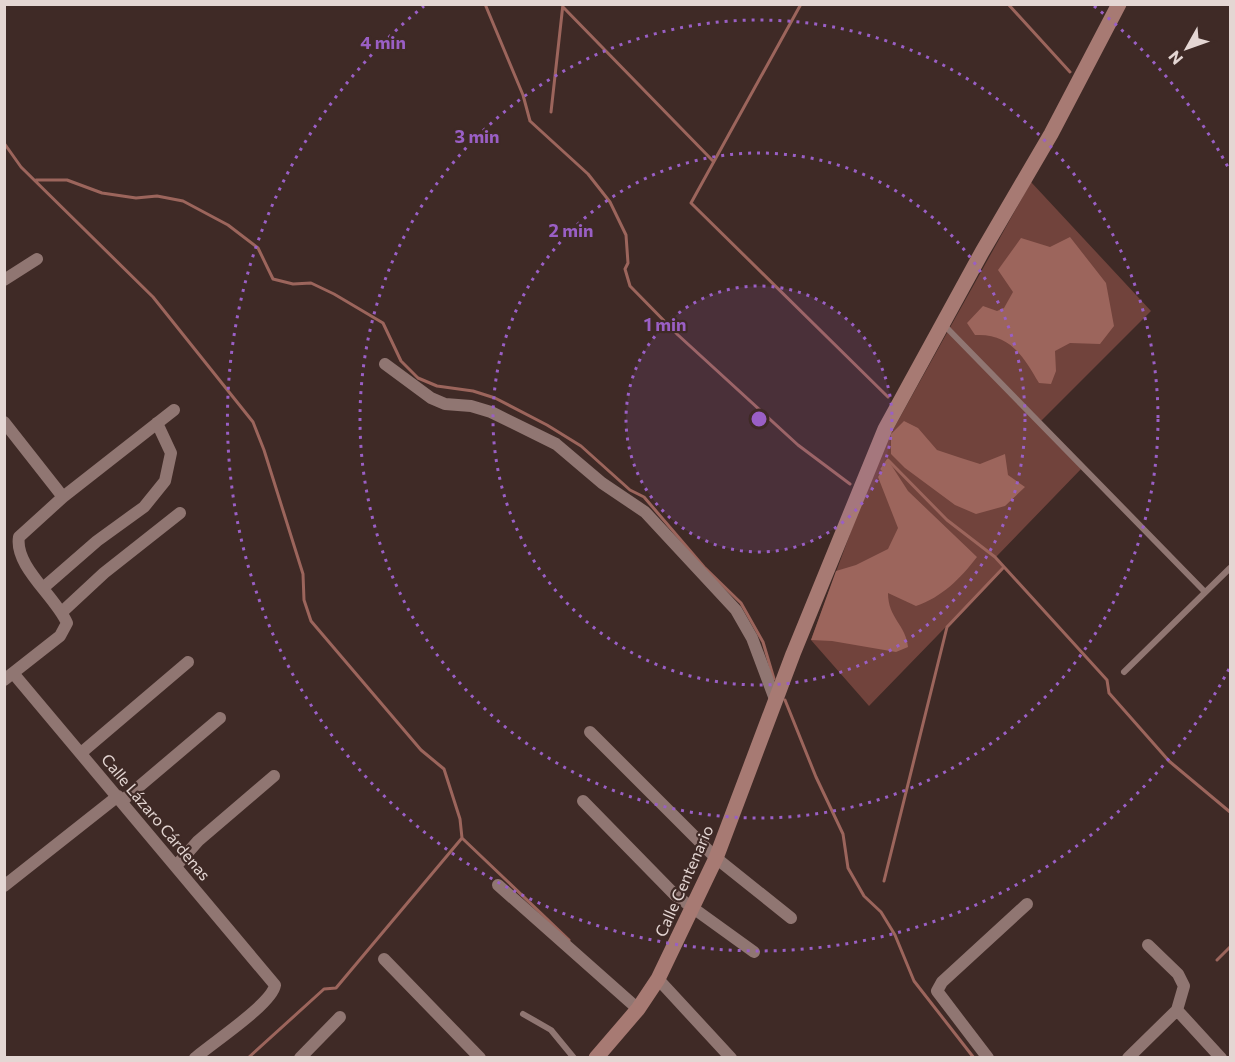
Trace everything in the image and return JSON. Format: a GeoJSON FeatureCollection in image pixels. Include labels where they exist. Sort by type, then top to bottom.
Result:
{"type":"FeatureCollection","features":[{"type":"Feature","properties":{"kind":"street","name":"Calle Centenario"},"geometry":{"type":"LineString","coordinates":[[596,1058],[638,1009],[658,979],[716,858],[870,462],[885,429],[1056,124],[1119,4]]}},
{"type":"Feature","properties":{"kind":"street"},"geometry":{"type":"LineString","coordinates":[[4,280],[37,259]]}},
{"type":"Feature","properties":{"kind":"street"},"geometry":{"type":"LineString","coordinates":[[385,364],[430,398],[445,404],[471,406],[491,412],[556,444],[602,483],[645,512],[736,610],[752,638],[776,702]]}},
{"type":"Feature","properties":{"kind":"street"},"geometry":{"type":"LineString","coordinates":[[9,677],[64,632],[68,623],[20,557],[20,537],[63,497],[174,410]]}},
{"type":"Feature","properties":{"kind":"street"},"geometry":{"type":"LineString","coordinates":[[4,422],[63,497]]}},
{"type":"Feature","properties":{"kind":"street"},"geometry":{"type":"LineString","coordinates":[[44,588],[97,541],[144,507],[165,481],[171,453],[157,423]]}},
{"type":"Feature","properties":{"kind":"street"},"geometry":{"type":"LineString","coordinates":[[62,612],[104,573],[180,513]]}},
{"type":"Feature","properties":{"kind":"street"},"geometry":{"type":"LineString","coordinates":[[81,753],[188,662]]}},
{"type":"Feature","properties":{"kind":"street","name":"Calle Lázaro Cárdenas"},"geometry":{"type":"LineString","coordinates":[[9,677],[81,753],[273,982],[273,991],[249,1016],[195,1058]]}},
{"type":"Feature","properties":{"kind":"street"},"geometry":{"type":"LineString","coordinates":[[4,886],[120,799],[220,718]]}},
{"type":"Feature","properties":{"kind":"street"},"geometry":{"type":"LineString","coordinates":[[590,732],[716,858],[791,918]]}},
{"type":"Feature","properties":{"kind":"street"},"geometry":{"type":"LineString","coordinates":[[176,866],[198,841],[274,776]]}},
{"type":"Feature","properties":{"kind":"street"},"geometry":{"type":"LineString","coordinates":[[583,801],[675,895],[754,952]]}},
{"type":"Feature","properties":{"kind":"street"},"geometry":{"type":"LineString","coordinates":[[498,885],[638,1009]]}},
{"type":"Feature","properties":{"kind":"street"},"geometry":{"type":"LineString","coordinates":[[988,1058],[937,991],[942,982],[1027,904]]}},
{"type":"Feature","properties":{"kind":"street"},"geometry":{"type":"LineString","coordinates":[[1128,1058],[1177,1010],[1184,982],[1148,945]]}},
{"type":"Feature","properties":{"kind":"street"},"geometry":{"type":"LineString","coordinates":[[384,959],[480,1058]]}},
{"type":"Feature","properties":{"kind":"street"},"geometry":{"type":"LineString","coordinates":[[658,979],[731,1058]]}},
{"type":"Feature","properties":{"kind":"street"},"geometry":{"type":"LineString","coordinates":[[1177,1010],[1221,1058]]}},
{"type":"Feature","properties":{"kind":"street"},"geometry":{"type":"LineString","coordinates":[[300,1058],[340,1017]]}},
{"type":"Feature","properties":{"kind":"lane"},"geometry":{"type":"LineString","coordinates":[[943,324],[1205,592]]}},
{"type":"Feature","properties":{"kind":"lane"},"geometry":{"type":"LineString","coordinates":[[1124,672],[1230,568]]}},
{"type":"Feature","properties":{"kind":"lane"},"geometry":{"type":"LineString","coordinates":[[523,1014],[551,1030],[574,1058]]}},
{"type":"Feature","properties":{"kind":"shaded area"},"geometry":{"type":"Polygon","coordinates":[[[1031,182],[1151,311],[1038,424],[1082,468],[996,557],[1004,567],[869,706],[811,640],[879,455],[1031,182]]]}},
{"type":"Feature","properties":{"kind":"shaded area"},"geometry":{"type":"Polygon","coordinates":[[[1070,237],[1106,283],[1114,326],[1100,344],[1070,343],[1055,351],[1056,371],[1051,384],[1039,383],[1014,348],[998,338],[975,335],[967,323],[983,306],[997,311],[1004,308],[1013,292],[998,270],[1021,238],[1050,247],[1070,237]]]}},
{"type":"Feature","properties":{"kind":"shaded area"},"geometry":{"type":"Polygon","coordinates":[[[904,421],[918,428],[937,450],[961,458],[980,464],[1005,454],[1008,475],[1025,487],[1005,506],[976,514],[955,505],[905,468],[891,454],[891,434],[904,421]]]}},
{"type":"Feature","properties":{"kind":"shaded area"},"geometry":{"type":"Polygon","coordinates":[[[888,460],[908,491],[977,557],[950,586],[934,598],[916,606],[888,593],[891,609],[907,639],[908,647],[896,652],[832,641],[811,640],[836,571],[856,565],[888,549],[898,528],[878,477],[888,460]]]}},
{"type":"Feature","properties":{"kind":"waterway"},"geometry":{"type":"LineString","coordinates":[[485,4],[523,95],[530,121],[588,174],[610,202],[626,235],[628,263],[625,269],[630,286],[678,335],[798,445],[850,484]]}},
{"type":"Feature","properties":{"kind":"waterway"},"geometry":{"type":"LineString","coordinates":[[551,112],[563,4]]}},
{"type":"Feature","properties":{"kind":"waterway"},"geometry":{"type":"LineString","coordinates":[[801,4],[691,203],[888,397]]}},
{"type":"Feature","properties":{"kind":"waterway"},"geometry":{"type":"LineString","coordinates":[[1008,4],[1070,72]]}},
{"type":"Feature","properties":{"kind":"waterway"},"geometry":{"type":"LineString","coordinates":[[563,7],[713,161]]}},
{"type":"Feature","properties":{"kind":"waterway"},"geometry":{"type":"LineString","coordinates":[[4,143],[21,167],[153,297],[253,422],[303,574],[304,600],[311,621],[421,750],[444,769],[460,819],[462,838],[569,940]]}},
{"type":"Feature","properties":{"kind":"waterway"},"geometry":{"type":"LineString","coordinates":[[36,180],[67,180],[102,193],[136,198],[157,196],[183,201],[228,225],[258,248],[273,279],[293,284],[311,283],[383,323],[401,361],[418,378],[437,386],[473,391],[495,398],[581,446],[630,490],[644,497],[704,567],[741,603],[763,642],[774,679]]}},
{"type":"Feature","properties":{"kind":"waterway"},"geometry":{"type":"LineString","coordinates":[[882,469],[888,460],[947,520],[995,557],[1107,680],[1109,693],[1169,761],[1230,812]]}},
{"type":"Feature","properties":{"kind":"waterway"},"geometry":{"type":"LineString","coordinates":[[884,881],[947,627],[1004,567]]}},
{"type":"Feature","properties":{"kind":"waterway"},"geometry":{"type":"LineString","coordinates":[[785,700],[816,777],[843,834],[848,868],[864,896],[881,912],[895,935],[914,981],[974,1058]]}},
{"type":"Feature","properties":{"kind":"waterway"},"geometry":{"type":"LineString","coordinates":[[248,1058],[324,989],[336,988],[462,838]]}},
{"type":"Feature","properties":{"kind":"waterway"},"geometry":{"type":"LineString","coordinates":[[1217,960],[1230,947]]}}]}
